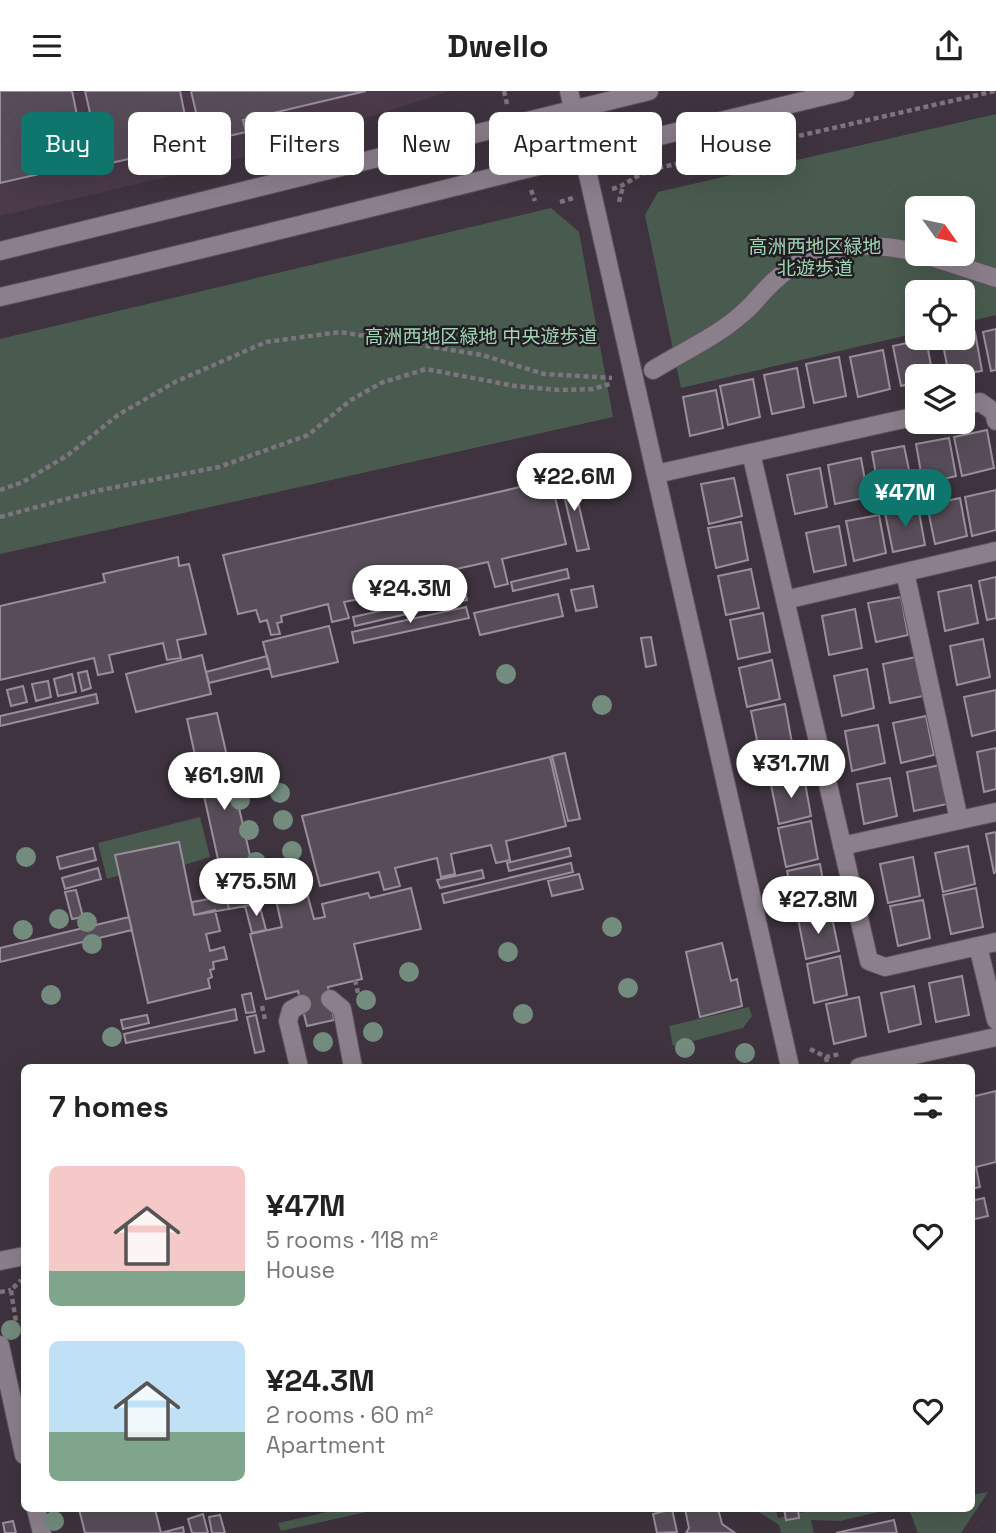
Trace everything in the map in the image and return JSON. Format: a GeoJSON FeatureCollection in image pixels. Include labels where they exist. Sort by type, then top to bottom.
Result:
{"type":"FeatureCollection","features":[{"type":"Feature","properties":{"kind":"street"},"geometry":{"type":"LineString","coordinates":[[569,91],[573,110]]}},
{"type":"Feature","properties":{"kind":"street"},"geometry":{"type":"LineString","coordinates":[[0,251],[649,91]]}},
{"type":"Feature","properties":{"kind":"street"},"geometry":{"type":"LineString","coordinates":[[662,134],[845,91]]}},
{"type":"Feature","properties":{"kind":"street"},"geometry":{"type":"LineString","coordinates":[[0,297],[307,224],[497,175]]}},
{"type":"Feature","properties":{"kind":"street"},"geometry":{"type":"LineString","coordinates":[[588,175],[789,1064]]}},
{"type":"Feature","properties":{"kind":"street"},"geometry":{"type":"LineString","coordinates":[[653,370],[742,314],[773,281],[806,258],[846,245],[881,245],[905,250]]}},
{"type":"Feature","properties":{"kind":"street"},"geometry":{"type":"LineString","coordinates":[[959,266],[996,278]]}},
{"type":"Feature","properties":{"kind":"street"},"geometry":{"type":"LineString","coordinates":[[975,403],[980,402],[994,412],[996,421]]}},
{"type":"Feature","properties":{"kind":"street"},"geometry":{"type":"LineString","coordinates":[[656,474],[905,419]]}},
{"type":"Feature","properties":{"kind":"street"},"geometry":{"type":"LineString","coordinates":[[751,453],[869,961],[885,967],[987,944],[996,1020]]}},
{"type":"Feature","properties":{"kind":"street"},"geometry":{"type":"LineString","coordinates":[[785,600],[996,551]]}},
{"type":"Feature","properties":{"kind":"street"},"geometry":{"type":"LineString","coordinates":[[905,572],[959,820]]}},
{"type":"Feature","properties":{"kind":"street"},"geometry":{"type":"LineString","coordinates":[[842,846],[996,812]]}},
{"type":"Feature","properties":{"kind":"street"},"geometry":{"type":"LineString","coordinates":[[330,999],[342,1009],[353,1064]]}},
{"type":"Feature","properties":{"kind":"street"},"geometry":{"type":"LineString","coordinates":[[298,1064],[288,1021],[291,1010],[302,1005]]}},
{"type":"Feature","properties":{"kind":"street"},"geometry":{"type":"LineString","coordinates":[[854,1060],[996,1037]]}},
{"type":"Feature","properties":{"kind":"street"},"geometry":{"type":"LineString","coordinates":[[0,1261],[21,1257]]}},
{"type":"Feature","properties":{"kind":"street"},"geometry":{"type":"LineString","coordinates":[[0,1345],[21,1441]]}},
{"type":"Feature","properties":{"kind":"street"},"geometry":{"type":"LineString","coordinates":[[37,1512],[42,1533]]}},
{"type":"Feature","properties":{"kind":"path"},"geometry":{"type":"LineString","coordinates":[[662,167],[995,91]]}},
{"type":"Feature","properties":{"kind":"path"},"geometry":{"type":"LineString","coordinates":[[617,207],[624,186]]}},
{"type":"Feature","properties":{"kind":"path"},"geometry":{"type":"LineString","coordinates":[[0,490],[23,482],[68,455],[118,415],[175,382],[266,342],[340,332],[482,355],[544,373],[613,381],[593,389],[559,390],[515,386],[426,369],[381,383],[351,400],[308,435],[231,462],[96,491],[0,517]]}},
{"type":"Feature","properties":{"kind":"path"},"geometry":{"type":"LineString","coordinates":[[742,768],[820,753]]}},
{"type":"Feature","properties":{"kind":"path"},"geometry":{"type":"LineString","coordinates":[[739,754],[745,782]]}},
{"type":"Feature","properties":{"kind":"path"},"geometry":{"type":"LineString","coordinates":[[803,1040],[814,1053],[854,1060]]}},
{"type":"Feature","properties":{"kind":"path"},"geometry":{"type":"LineString","coordinates":[[825,1057],[827,1064]]}},
{"type":"Feature","properties":{"kind":"path"},"geometry":{"type":"LineString","coordinates":[[0,1292],[11,1290],[21,1281]]}},
{"type":"Feature","properties":{"kind":"path"},"geometry":{"type":"LineString","coordinates":[[11,1290],[16,1325]]}},
{"type":"Feature","properties":{"kind":"shaded area"},"geometry":{"type":"Polygon","coordinates":[[[0,91],[451,91],[364,119],[364,112],[245,112],[245,156],[231,161],[231,112],[128,112],[128,175],[176,175],[0,216],[0,91]]]}},
{"type":"Feature","properties":{"kind":"green space","name":"高洲西地区緑地 北遊歩道"},"geometry":{"type":"Polygon","coordinates":[[[996,114],[996,315],[975,320],[975,280],[905,280],[905,336],[681,388],[645,215],[658,192],[732,175],[796,175],[796,160],[996,114]]]}},
{"type":"Feature","properties":{"kind":"green space","name":"高洲西地区緑地 中央遊歩道"},"geometry":{"type":"Polygon","coordinates":[[[551,208],[579,232],[613,417],[0,554],[0,339],[551,208]]]}},
{"type":"Feature","properties":{"kind":"green space"},"geometry":{"type":"Polygon","coordinates":[[[200,817],[210,857],[184,865],[178,842],[116,855],[120,875],[107,879],[98,843],[200,817]]]}},
{"type":"Feature","properties":{"kind":"green space"},"geometry":{"type":"Polygon","coordinates":[[[749,1007],[752,1016],[743,1028],[673,1046],[669,1026],[749,1007]]]}},
{"type":"Feature","properties":{"kind":"green space"},"geometry":{"type":"Polygon","coordinates":[[[988,1492],[975,1512],[975,1494],[988,1492]]]}},
{"type":"Feature","properties":{"kind":"green space"},"geometry":{"type":"Polygon","coordinates":[[[328,1512],[366,1512],[281,1531],[278,1523],[328,1512]]]}},
{"type":"Feature","properties":{"kind":"green space"},"geometry":{"type":"Polygon","coordinates":[[[759,1512],[776,1512],[778,1518],[805,1512],[878,1512],[840,1521],[811,1520],[814,1533],[781,1533],[779,1525],[759,1512]]]}},
{"type":"Feature","properties":{"kind":"green space"},"geometry":{"type":"Polygon","coordinates":[[[910,1512],[975,1512],[961,1533],[918,1533],[910,1512]]]}},
{"type":"Feature","properties":{"kind":"building"},"geometry":{"type":"Polygon","coordinates":[[[0,91],[72,91],[76,112],[21,112],[21,175],[35,175],[0,183],[0,91]]]}},
{"type":"Feature","properties":{"kind":"building"},"geometry":{"type":"Polygon","coordinates":[[[85,91],[180,91],[184,112],[128,112],[128,159],[114,162],[114,112],[90,112],[85,91]]]}},
{"type":"Feature","properties":{"kind":"building"},"geometry":{"type":"Polygon","coordinates":[[[191,91],[366,91],[277,112],[245,112],[245,132],[231,135],[231,112],[196,112],[191,91]]]}},
{"type":"Feature","properties":{"kind":"building"},"geometry":{"type":"Polygon","coordinates":[[[996,329],[996,370],[991,371],[983,332],[996,329]]]}},
{"type":"Feature","properties":{"kind":"building"},"geometry":{"type":"Polygon","coordinates":[[[975,332],[982,371],[975,372],[975,364],[947,364],[944,350],[975,350],[975,332]]]}},
{"type":"Feature","properties":{"kind":"building"},"geometry":{"type":"Polygon","coordinates":[[[905,343],[905,350],[928,350],[931,364],[905,364],[905,385],[901,386],[893,346],[905,343]]]}},
{"type":"Feature","properties":{"kind":"building"},"geometry":{"type":"Polygon","coordinates":[[[883,350],[890,389],[858,397],[850,357],[883,350]]]}},
{"type":"Feature","properties":{"kind":"building"},"geometry":{"type":"Polygon","coordinates":[[[839,357],[846,396],[814,403],[806,364],[839,357]]]}},
{"type":"Feature","properties":{"kind":"building"},"geometry":{"type":"Polygon","coordinates":[[[797,368],[804,407],[772,414],[764,375],[797,368]]]}},
{"type":"Feature","properties":{"kind":"building"},"geometry":{"type":"Polygon","coordinates":[[[753,379],[760,417],[728,425],[720,386],[753,379]]]}},
{"type":"Feature","properties":{"kind":"building"},"geometry":{"type":"Polygon","coordinates":[[[716,390],[723,428],[690,436],[683,397],[716,390]]]}},
{"type":"Feature","properties":{"kind":"building"},"geometry":{"type":"Polygon","coordinates":[[[987,430],[994,468],[962,476],[954,437],[987,430]]]}},
{"type":"Feature","properties":{"kind":"building"},"geometry":{"type":"Polygon","coordinates":[[[949,438],[956,476],[923,484],[916,444],[949,438]]]}},
{"type":"Feature","properties":{"kind":"building"},"geometry":{"type":"Polygon","coordinates":[[[904,446],[912,484],[879,492],[872,452],[904,446]]]}},
{"type":"Feature","properties":{"kind":"building"},"geometry":{"type":"Polygon","coordinates":[[[861,458],[868,497],[835,504],[828,465],[861,458]]]}},
{"type":"Feature","properties":{"kind":"building"},"geometry":{"type":"Polygon","coordinates":[[[820,468],[827,507],[795,514],[787,475],[820,468]]]}},
{"type":"Feature","properties":{"kind":"building"},"geometry":{"type":"Polygon","coordinates":[[[572,476],[589,549],[577,551],[560,478],[572,476]]]}},
{"type":"Feature","properties":{"kind":"building"},"geometry":{"type":"Polygon","coordinates":[[[734,478],[742,516],[709,524],[701,484],[734,478]]]}},
{"type":"Feature","properties":{"kind":"building"},"geometry":{"type":"Polygon","coordinates":[[[551,480],[566,544],[502,559],[508,584],[495,587],[488,562],[361,590],[364,598],[344,602],[349,618],[332,622],[328,604],[281,616],[282,622],[277,623],[280,634],[271,635],[267,620],[260,622],[256,610],[238,614],[223,555],[551,480]]]}},
{"type":"Feature","properties":{"kind":"building"},"geometry":{"type":"Polygon","coordinates":[[[996,490],[996,530],[972,536],[965,497],[996,490]]]}},
{"type":"Feature","properties":{"kind":"building"},"geometry":{"type":"Polygon","coordinates":[[[960,498],[967,536],[935,544],[927,505],[960,498]]]}},
{"type":"Feature","properties":{"kind":"building"},"geometry":{"type":"Polygon","coordinates":[[[918,506],[925,545],[893,552],[885,513],[918,506]]]}},
{"type":"Feature","properties":{"kind":"building"},"geometry":{"type":"Polygon","coordinates":[[[879,515],[886,553],[854,561],[846,521],[879,515]]]}},
{"type":"Feature","properties":{"kind":"building"},"geometry":{"type":"Polygon","coordinates":[[[741,522],[748,560],[716,568],[708,528],[741,522]]]}},
{"type":"Feature","properties":{"kind":"building"},"geometry":{"type":"Polygon","coordinates":[[[839,526],[846,565],[814,572],[806,533],[839,526]]]}},
{"type":"Feature","properties":{"kind":"building"},"geometry":{"type":"Polygon","coordinates":[[[178,557],[179,566],[189,564],[206,634],[177,640],[181,658],[167,660],[163,643],[109,655],[113,672],[98,675],[94,658],[0,680],[0,606],[105,582],[103,574],[178,557]]]}},
{"type":"Feature","properties":{"kind":"building"},"geometry":{"type":"Polygon","coordinates":[[[567,569],[569,578],[513,591],[511,582],[567,569]]]}},
{"type":"Feature","properties":{"kind":"building"},"geometry":{"type":"Polygon","coordinates":[[[751,569],[759,608],[726,615],[718,576],[751,569]]]}},
{"type":"Feature","properties":{"kind":"building"},"geometry":{"type":"Polygon","coordinates":[[[996,577],[996,618],[987,620],[979,581],[996,577]]]}},
{"type":"Feature","properties":{"kind":"building"},"geometry":{"type":"Polygon","coordinates":[[[971,585],[978,623],[945,631],[938,592],[971,585]]]}},
{"type":"Feature","properties":{"kind":"building"},"geometry":{"type":"Polygon","coordinates":[[[593,586],[597,607],[576,611],[571,590],[593,586]]]}},
{"type":"Feature","properties":{"kind":"building"},"geometry":{"type":"Polygon","coordinates":[[[465,592],[467,600],[355,626],[353,617],[465,592]]]}},
{"type":"Feature","properties":{"kind":"building"},"geometry":{"type":"Polygon","coordinates":[[[558,594],[563,616],[480,635],[474,613],[558,594]]]}},
{"type":"Feature","properties":{"kind":"building"},"geometry":{"type":"Polygon","coordinates":[[[901,597],[908,635],[876,642],[868,603],[901,597]]]}},
{"type":"Feature","properties":{"kind":"building"},"geometry":{"type":"Polygon","coordinates":[[[466,607],[469,618],[354,643],[352,632],[466,607]]]}},
{"type":"Feature","properties":{"kind":"building"},"geometry":{"type":"Polygon","coordinates":[[[855,609],[862,648],[829,655],[822,616],[855,609]]]}},
{"type":"Feature","properties":{"kind":"building"},"geometry":{"type":"Polygon","coordinates":[[[763,613],[770,652],[738,659],[730,620],[763,613]]]}},
{"type":"Feature","properties":{"kind":"building"},"geometry":{"type":"Polygon","coordinates":[[[329,626],[338,662],[272,677],[263,642],[329,626]]]}},
{"type":"Feature","properties":{"kind":"building"},"geometry":{"type":"Polygon","coordinates":[[[651,637],[656,665],[646,667],[641,638],[651,637]]]}},
{"type":"Feature","properties":{"kind":"building"},"geometry":{"type":"Polygon","coordinates":[[[983,639],[990,677],[957,685],[950,646],[983,639]]]}},
{"type":"Feature","properties":{"kind":"building"},"geometry":{"type":"Polygon","coordinates":[[[202,655],[211,694],[136,712],[126,674],[202,655]]]}},
{"type":"Feature","properties":{"kind":"building"},"geometry":{"type":"Polygon","coordinates":[[[267,656],[270,668],[209,683],[206,672],[267,656]]]}},
{"type":"Feature","properties":{"kind":"building"},"geometry":{"type":"Polygon","coordinates":[[[916,657],[923,696],[890,703],[883,664],[916,657]]]}},
{"type":"Feature","properties":{"kind":"building"},"geometry":{"type":"Polygon","coordinates":[[[772,660],[780,699],[747,707],[739,668],[772,660]]]}},
{"type":"Feature","properties":{"kind":"building"},"geometry":{"type":"Polygon","coordinates":[[[867,669],[874,708],[842,716],[834,676],[867,669]]]}},
{"type":"Feature","properties":{"kind":"building"},"geometry":{"type":"Polygon","coordinates":[[[87,671],[91,688],[82,691],[78,673],[87,671]]]}},
{"type":"Feature","properties":{"kind":"building"},"geometry":{"type":"Polygon","coordinates":[[[72,674],[76,692],[58,696],[54,679],[72,674]]]}},
{"type":"Feature","properties":{"kind":"building"},"geometry":{"type":"Polygon","coordinates":[[[48,681],[51,697],[36,701],[32,684],[48,681]]]}},
{"type":"Feature","properties":{"kind":"building"},"geometry":{"type":"Polygon","coordinates":[[[23,686],[27,702],[11,706],[7,690],[23,686]]]}},
{"type":"Feature","properties":{"kind":"building"},"geometry":{"type":"Polygon","coordinates":[[[996,690],[996,730],[972,736],[964,697],[996,690]]]}},
{"type":"Feature","properties":{"kind":"building"},"geometry":{"type":"Polygon","coordinates":[[[96,694],[98,703],[0,726],[0,716],[96,694]]]}},
{"type":"Feature","properties":{"kind":"building"},"geometry":{"type":"Polygon","coordinates":[[[785,704],[792,743],[759,750],[751,711],[785,704]]]}},
{"type":"Feature","properties":{"kind":"building"},"geometry":{"type":"Polygon","coordinates":[[[217,713],[261,903],[229,909],[187,719],[217,713]]]}},
{"type":"Feature","properties":{"kind":"building"},"geometry":{"type":"Polygon","coordinates":[[[926,716],[934,755],[901,763],[893,723],[926,716]]]}},
{"type":"Feature","properties":{"kind":"building"},"geometry":{"type":"Polygon","coordinates":[[[878,725],[885,763],[852,771],[845,731],[878,725]]]}},
{"type":"Feature","properties":{"kind":"building"},"geometry":{"type":"Polygon","coordinates":[[[996,748],[996,789],[984,792],[977,752],[996,748]]]}},
{"type":"Feature","properties":{"kind":"building"},"geometry":{"type":"Polygon","coordinates":[[[565,753],[580,819],[568,821],[552,756],[565,753]]]}},
{"type":"Feature","properties":{"kind":"building"},"geometry":{"type":"Polygon","coordinates":[[[550,757],[566,826],[506,841],[510,860],[496,863],[491,845],[451,854],[455,874],[441,877],[437,858],[395,868],[400,886],[384,890],[379,872],[320,886],[302,816],[550,757]]]}},
{"type":"Feature","properties":{"kind":"building"},"geometry":{"type":"Polygon","coordinates":[[[940,765],[947,804],[914,811],[907,772],[940,765]]]}},
{"type":"Feature","properties":{"kind":"building"},"geometry":{"type":"Polygon","coordinates":[[[804,777],[811,816],[779,824],[771,785],[804,777]]]}},
{"type":"Feature","properties":{"kind":"building"},"geometry":{"type":"Polygon","coordinates":[[[890,778],[897,816],[864,824],[857,784],[890,778]]]}},
{"type":"Feature","properties":{"kind":"building"},"geometry":{"type":"Polygon","coordinates":[[[811,821],[818,859],[786,867],[778,828],[811,821]]]}},
{"type":"Feature","properties":{"kind":"building"},"geometry":{"type":"Polygon","coordinates":[[[996,832],[996,872],[994,873],[986,834],[996,832]]]}},
{"type":"Feature","properties":{"kind":"building"},"geometry":{"type":"Polygon","coordinates":[[[179,842],[194,915],[215,910],[220,931],[206,934],[210,951],[224,947],[227,959],[213,962],[214,969],[210,970],[212,977],[208,979],[210,988],[148,1003],[115,855],[179,842]]]}},
{"type":"Feature","properties":{"kind":"building"},"geometry":{"type":"Polygon","coordinates":[[[968,846],[975,884],[943,892],[935,853],[968,846]]]}},
{"type":"Feature","properties":{"kind":"building"},"geometry":{"type":"Polygon","coordinates":[[[93,848],[96,860],[60,869],[57,857],[93,848]]]}},
{"type":"Feature","properties":{"kind":"building"},"geometry":{"type":"Polygon","coordinates":[[[569,848],[571,856],[509,871],[507,863],[569,848]]]}},
{"type":"Feature","properties":{"kind":"building"},"geometry":{"type":"Polygon","coordinates":[[[913,857],[920,896],[888,903],[880,864],[913,857]]]}},
{"type":"Feature","properties":{"kind":"building"},"geometry":{"type":"Polygon","coordinates":[[[571,863],[573,872],[444,903],[442,894],[571,863]]]}},
{"type":"Feature","properties":{"kind":"building"},"geometry":{"type":"Polygon","coordinates":[[[820,864],[827,903],[795,910],[787,871],[820,864]]]}},
{"type":"Feature","properties":{"kind":"building"},"geometry":{"type":"Polygon","coordinates":[[[98,868],[101,879],[65,889],[62,878],[98,868]]]}},
{"type":"Feature","properties":{"kind":"building"},"geometry":{"type":"Polygon","coordinates":[[[482,870],[484,878],[440,888],[437,880],[482,870]]]}},
{"type":"Feature","properties":{"kind":"building"},"geometry":{"type":"Polygon","coordinates":[[[579,874],[583,889],[552,896],[548,881],[579,874]]]}},
{"type":"Feature","properties":{"kind":"building"},"geometry":{"type":"Polygon","coordinates":[[[411,888],[421,929],[354,944],[362,979],[328,987],[334,1020],[307,1026],[298,991],[266,999],[250,934],[282,927],[276,900],[307,893],[314,919],[325,917],[322,904],[368,893],[370,898],[411,888]]]}},
{"type":"Feature","properties":{"kind":"building"},"geometry":{"type":"Polygon","coordinates":[[[976,888],[983,927],[951,934],[943,895],[976,888]]]}},
{"type":"Feature","properties":{"kind":"building"},"geometry":{"type":"Polygon","coordinates":[[[76,890],[83,917],[72,919],[65,892],[76,890]]]}},
{"type":"Feature","properties":{"kind":"building"},"geometry":{"type":"Polygon","coordinates":[[[226,896],[229,909],[194,915],[192,902],[226,896]]]}},
{"type":"Feature","properties":{"kind":"building"},"geometry":{"type":"Polygon","coordinates":[[[923,900],[930,938],[898,946],[890,906],[923,900]]]}},
{"type":"Feature","properties":{"kind":"building"},"geometry":{"type":"Polygon","coordinates":[[[259,903],[266,930],[252,933],[245,906],[259,903]]]}},
{"type":"Feature","properties":{"kind":"building"},"geometry":{"type":"Polygon","coordinates":[[[831,913],[839,951],[806,959],[798,919],[831,913]]]}},
{"type":"Feature","properties":{"kind":"building"},"geometry":{"type":"Polygon","coordinates":[[[129,917],[132,930],[0,962],[0,948],[129,917]]]}},
{"type":"Feature","properties":{"kind":"building"},"geometry":{"type":"Polygon","coordinates":[[[722,943],[731,981],[737,979],[742,1006],[700,1017],[686,952],[722,943]]]}},
{"type":"Feature","properties":{"kind":"building"},"geometry":{"type":"Polygon","coordinates":[[[840,956],[847,995],[814,1003],[807,964],[840,956]]]}},
{"type":"Feature","properties":{"kind":"building"},"geometry":{"type":"Polygon","coordinates":[[[962,976],[969,1015],[936,1022],[929,983],[962,976]]]}},
{"type":"Feature","properties":{"kind":"building"},"geometry":{"type":"Polygon","coordinates":[[[914,986],[921,1024],[889,1032],[881,993],[914,986]]]}},
{"type":"Feature","properties":{"kind":"building"},"geometry":{"type":"Polygon","coordinates":[[[251,993],[255,1012],[246,1013],[242,995],[251,993]]]}},
{"type":"Feature","properties":{"kind":"building"},"geometry":{"type":"Polygon","coordinates":[[[859,997],[866,1036],[834,1044],[826,1004],[859,997]]]}},
{"type":"Feature","properties":{"kind":"building"},"geometry":{"type":"Polygon","coordinates":[[[235,1009],[237,1020],[126,1043],[124,1034],[235,1009]]]}},
{"type":"Feature","properties":{"kind":"building"},"geometry":{"type":"Polygon","coordinates":[[[147,1015],[149,1023],[123,1029],[121,1020],[147,1015]]]}},
{"type":"Feature","properties":{"kind":"building"},"geometry":{"type":"Polygon","coordinates":[[[256,1015],[264,1051],[255,1053],[247,1017],[256,1015]]]}},
{"type":"Feature","properties":{"kind":"building"},"geometry":{"type":"Polygon","coordinates":[[[996,1091],[996,1162],[976,1167],[980,1187],[975,1188],[975,1096],[996,1091]]]}},
{"type":"Feature","properties":{"kind":"building"},"geometry":{"type":"Polygon","coordinates":[[[984,1198],[988,1216],[975,1219],[975,1200],[984,1198]]]}},
{"type":"Feature","properties":{"kind":"building"},"geometry":{"type":"Polygon","coordinates":[[[80,1512],[156,1512],[161,1533],[85,1533],[80,1512]]]}},
{"type":"Feature","properties":{"kind":"building"},"geometry":{"type":"Polygon","coordinates":[[[673,1512],[677,1532],[657,1533],[653,1514],[673,1512]]]}},
{"type":"Feature","properties":{"kind":"building"},"geometry":{"type":"Polygon","coordinates":[[[686,1512],[719,1512],[722,1524],[735,1533],[686,1533],[689,1528],[686,1512]]]}},
{"type":"Feature","properties":{"kind":"building"},"geometry":{"type":"Polygon","coordinates":[[[785,1512],[798,1512],[799,1518],[786,1520],[785,1512]]]}},
{"type":"Feature","properties":{"kind":"building"},"geometry":{"type":"Polygon","coordinates":[[[203,1514],[208,1533],[192,1533],[188,1519],[203,1514]]]}},
{"type":"Feature","properties":{"kind":"building"},"geometry":{"type":"Polygon","coordinates":[[[220,1515],[225,1533],[212,1533],[209,1517],[220,1515]]]}},
{"type":"Feature","properties":{"kind":"building"},"geometry":{"type":"Polygon","coordinates":[[[894,1520],[897,1533],[836,1533],[894,1520]]]}},
{"type":"Feature","properties":{"kind":"building"},"geometry":{"type":"Polygon","coordinates":[[[13,1521],[16,1533],[5,1533],[3,1523],[13,1521]]]}},
{"type":"Feature","properties":{"kind":"building"},"geometry":{"type":"Polygon","coordinates":[[[183,1527],[184,1533],[161,1533],[183,1527]]]}},
{"type":"Feature","properties":{"kind":"tunnel"},"geometry":{"type":"LineString","coordinates":[[302,1004],[330,999]]}}]}
